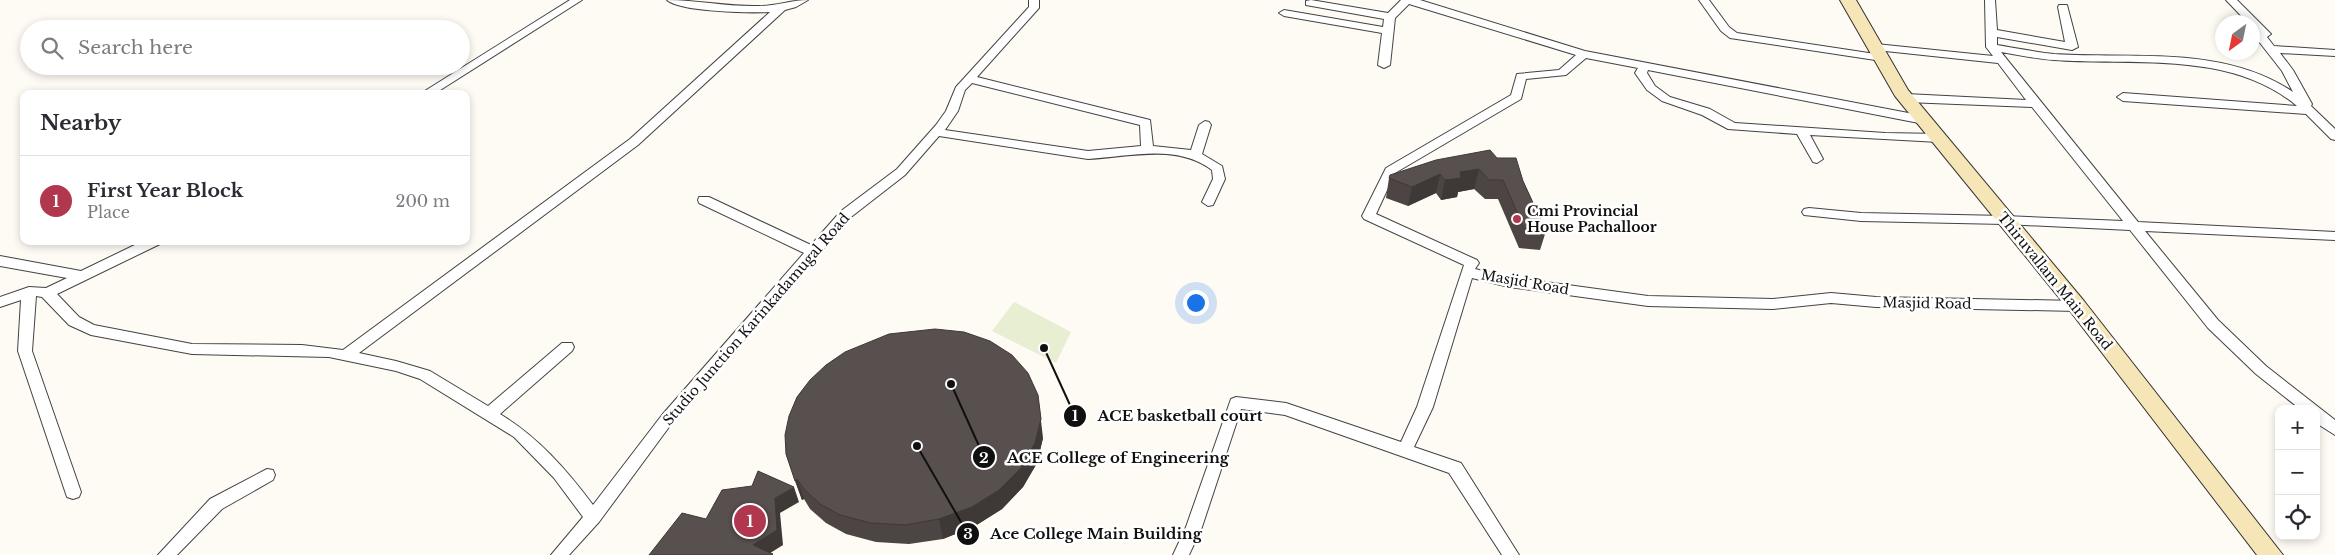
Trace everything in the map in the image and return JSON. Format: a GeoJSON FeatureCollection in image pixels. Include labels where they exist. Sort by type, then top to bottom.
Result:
{"type":"FeatureCollection","features":[{"type":"Feature","properties":{"kind":"main road","name":"Thiruvallam Main Road"},"geometry":{"type":"LineString","coordinates":[[1848,0],[1906,98],[2077,306],[2271,555]]}},
{"type":"Feature","properties":{"kind":"street"},"geometry":{"type":"LineString","coordinates":[[470,66],[577,0]]}},
{"type":"Feature","properties":{"kind":"street"},"geometry":{"type":"LineString","coordinates":[[672,0],[714,7],[780,9],[792,7],[803,0]]}},
{"type":"Feature","properties":{"kind":"street","name":"Studio Junction Karinkadamugal Road"},"geometry":{"type":"LineString","coordinates":[[559,555],[593,517],[667,419],[846,214],[901,172],[936,132],[952,111],[960,89],[1034,8],[1034,0]]}},
{"type":"Feature","properties":{"kind":"street"},"geometry":{"type":"LineString","coordinates":[[1384,65],[1390,17],[1408,0],[1526,38],[1584,54],[1924,120]]}},
{"type":"Feature","properties":{"kind":"street"},"geometry":{"type":"LineString","coordinates":[[1704,0],[1725,29],[1734,36],[1879,53],[2002,60]]}},
{"type":"Feature","properties":{"kind":"street"},"geometry":{"type":"LineString","coordinates":[[1990,0],[1992,47],[2035,104],[2213,324],[2261,370],[2305,405]]}},
{"type":"Feature","properties":{"kind":"street"},"geometry":{"type":"LineString","coordinates":[[2230,0],[2265,34],[2258,34],[2287,70],[2310,111]]}},
{"type":"Feature","properties":{"kind":"street"},"geometry":{"type":"LineString","coordinates":[[1310,4],[1390,17]]}},
{"type":"Feature","properties":{"kind":"street"},"geometry":{"type":"LineString","coordinates":[[1990,32],[2072,46],[2063,7]]}},
{"type":"Feature","properties":{"kind":"street"},"geometry":{"type":"LineString","coordinates":[[345,356],[634,142],[780,9]]}},
{"type":"Feature","properties":{"kind":"street"},"geometry":{"type":"LineString","coordinates":[[1284,13],[1388,31]]}},
{"type":"Feature","properties":{"kind":"street"},"geometry":{"type":"LineString","coordinates":[[1992,47],[2050,56],[2187,62],[2230,68],[2271,83],[2294,97],[2335,136]]}},
{"type":"Feature","properties":{"kind":"street"},"geometry":{"type":"LineString","coordinates":[[2270,49],[2335,53]]}},
{"type":"Feature","properties":{"kind":"street"},"geometry":{"type":"LineString","coordinates":[[1467,272],[1472,263],[1369,216],[1390,172],[1517,97],[1521,76],[1562,73],[1584,54]]}},
{"type":"Feature","properties":{"kind":"street"},"geometry":{"type":"LineString","coordinates":[[1644,66],[1641,73],[1651,88],[1666,99],[1706,112],[1732,126],[1885,137],[1939,138]]}},
{"type":"Feature","properties":{"kind":"street"},"geometry":{"type":"LineString","coordinates":[[432,90],[456,75]]}},
{"type":"Feature","properties":{"kind":"street"},"geometry":{"type":"LineString","coordinates":[[969,80],[1146,123],[1147,151]]}},
{"type":"Feature","properties":{"kind":"street"},"geometry":{"type":"LineString","coordinates":[[2123,97],[2310,111]]}},
{"type":"Feature","properties":{"kind":"street"},"geometry":{"type":"LineString","coordinates":[[1906,98],[2035,104]]}},
{"type":"Feature","properties":{"kind":"street"},"geometry":{"type":"LineString","coordinates":[[1195,156],[1205,124]]}},
{"type":"Feature","properties":{"kind":"street"},"geometry":{"type":"LineString","coordinates":[[1801,130],[1817,159]]}},
{"type":"Feature","properties":{"kind":"street"},"geometry":{"type":"LineString","coordinates":[[936,132],[1088,155],[1107,154],[1113,151],[1171,151],[1195,156],[1208,161],[1220,172],[1217,185],[1208,202]]}},
{"type":"Feature","properties":{"kind":"street"},"geometry":{"type":"LineString","coordinates":[[704,200],[814,252]]}},
{"type":"Feature","properties":{"kind":"street"},"geometry":{"type":"LineString","coordinates":[[1809,212],[1862,217],[2005,220],[2335,236]]}},
{"type":"Feature","properties":{"kind":"street"},"geometry":{"type":"LineString","coordinates":[[0,302],[29,292],[47,293],[147,245]]}},
{"type":"Feature","properties":{"kind":"street"},"geometry":{"type":"LineString","coordinates":[[0,261],[83,276]]}},
{"type":"Feature","properties":{"kind":"street","name":"Masjid Road"},"geometry":{"type":"LineString","coordinates":[[1405,450],[1425,407],[1467,272],[1509,282],[1648,301],[1773,304],[1832,298],[1876,302],[2077,306]]}},
{"type":"Feature","properties":{"kind":"street"},"geometry":{"type":"LineString","coordinates":[[29,292],[25,351],[73,492]]}},
{"type":"Feature","properties":{"kind":"street"},"geometry":{"type":"LineString","coordinates":[[47,293],[74,321],[91,330],[192,349],[302,350],[396,366],[425,375],[519,433],[560,473],[593,517]]}},
{"type":"Feature","properties":{"kind":"street"},"geometry":{"type":"LineString","coordinates":[[489,414],[568,347]]}},
{"type":"Feature","properties":{"kind":"street"},"geometry":{"type":"LineString","coordinates":[[1181,555],[1194,527],[1236,403],[1286,409],[1455,468],[1511,555]]}},
{"type":"Feature","properties":{"kind":"street"},"geometry":{"type":"LineString","coordinates":[[2320,417],[2335,429]]}},
{"type":"Feature","properties":{"kind":"street"},"geometry":{"type":"LineString","coordinates":[[166,555],[216,504],[267,475]]}},
{"type":"Feature","properties":{"kind":"green space"},"geometry":{"type":"Polygon","coordinates":[[[1014,302],[1071,332],[1056,363],[992,331],[1014,302]]]}},
{"type":"Feature","properties":{"kind":"building"},"geometry":{"type":"Polygon","coordinates":[[[1490,150],[1497,158],[1516,158],[1523,181],[1546,231],[1524,228],[1503,180],[1489,180],[1479,169],[1460,172],[1461,178],[1445,180],[1440,174],[1412,187],[1389,178],[1390,175],[1436,160],[1490,150]]]}},
{"type":"Feature","properties":{"kind":"building"},"geometry":{"type":"Polygon","coordinates":[[[935,329],[964,332],[990,341],[1012,355],[1028,373],[1038,395],[1041,419],[1035,443],[1021,468],[999,490],[972,507],[939,519],[905,525],[871,523],[840,515],[820,504],[804,489],[797,479],[795,481],[786,454],[785,435],[789,416],[797,397],[810,380],[826,365],[845,352],[889,334],[935,329]]]}},
{"type":"Feature","properties":{"kind":"building"},"geometry":{"type":"Polygon","coordinates":[[[758,471],[794,487],[775,498],[777,530],[753,545],[772,555],[649,555],[682,513],[706,519],[722,490],[752,486],[758,471]]]}},
{"type":"Feature","properties":{"kind":"place","name":"Cmi Provincial House Pachalloor"},"geometry":{"type":"Point","coordinates":[1517,219]}},
{"type":"Feature","properties":{"kind":"place","name":"ACE basketball court"},"geometry":{"type":"Point","coordinates":[1044,348]}},
{"type":"Feature","properties":{"kind":"place","name":"ACE College of Engineering"},"geometry":{"type":"Point","coordinates":[951,384]}},
{"type":"Feature","properties":{"kind":"place","name":"Ace College Main Building"},"geometry":{"type":"Point","coordinates":[917,446]}},
{"type":"Feature","properties":{"kind":"place","name":"First Year Block"},"geometry":{"type":"Point","coordinates":[750,521]}}]}
